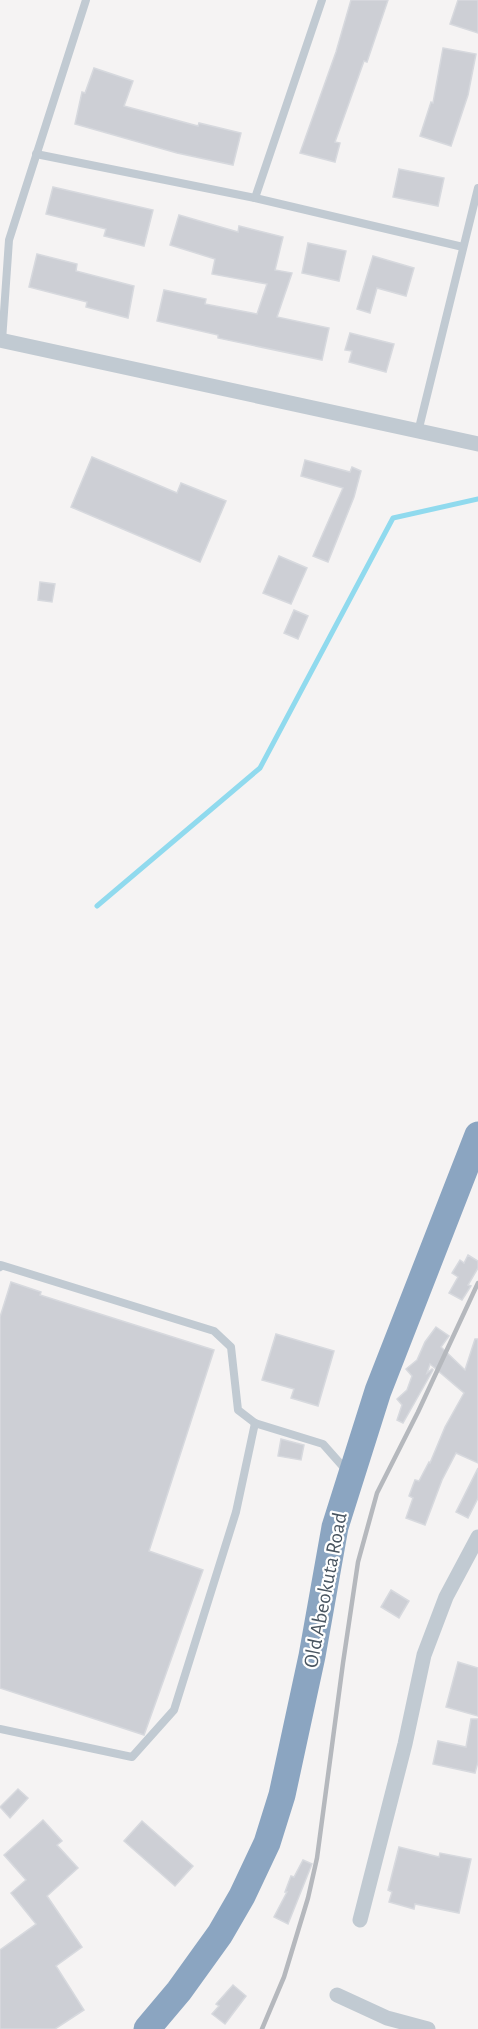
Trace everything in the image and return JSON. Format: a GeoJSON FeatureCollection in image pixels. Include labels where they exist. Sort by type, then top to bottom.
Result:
{"type":"FeatureCollection","features":[{"type":"Feature","properties":{"kind":"highway","name":"Old Abeokuta Road"},"geometry":{"type":"LineString","coordinates":[[147,2029],[179,1991],[220,1934],[242,1896],[267,1843],[282,1795],[310,1667],[335,1527],[378,1391],[478,1135]]}},
{"type":"Feature","properties":{"kind":"street"},"geometry":{"type":"LineString","coordinates":[[1,341],[478,444]]}},
{"type":"Feature","properties":{"kind":"street"},"geometry":{"type":"LineString","coordinates":[[360,1920],[405,1744],[424,1655],[446,1597],[478,1537]]}},
{"type":"Feature","properties":{"kind":"street"},"geometry":{"type":"LineString","coordinates":[[337,1995],[387,2018],[428,2029]]}},
{"type":"Feature","properties":{"kind":"lane"},"geometry":{"type":"LineString","coordinates":[[1,341],[9,240],[86,0]]}},
{"type":"Feature","properties":{"kind":"lane"},"geometry":{"type":"LineString","coordinates":[[255,198],[322,0]]}},
{"type":"Feature","properties":{"kind":"lane"},"geometry":{"type":"LineString","coordinates":[[36,154],[255,198],[463,247]]}},
{"type":"Feature","properties":{"kind":"lane"},"geometry":{"type":"LineString","coordinates":[[418,432],[478,188]]}},
{"type":"Feature","properties":{"kind":"lane"},"geometry":{"type":"LineString","coordinates":[[0,1267],[1,1265],[62,1283],[214,1331],[231,1347],[238,1410],[255,1423],[322,1444],[351,1475]]}},
{"type":"Feature","properties":{"kind":"lane"},"geometry":{"type":"LineString","coordinates":[[0,1730],[132,1757],[174,1710],[236,1512],[255,1423]]}},
{"type":"Feature","properties":{"kind":"building"},"geometry":{"type":"Polygon","coordinates":[[[351,0],[388,0],[367,62],[364,61],[335,142],[340,143],[335,162],[300,153],[336,52],[351,0]]]}},
{"type":"Feature","properties":{"kind":"building"},"geometry":{"type":"Polygon","coordinates":[[[458,0],[478,0],[478,33],[450,24],[458,0]]]}},
{"type":"Feature","properties":{"kind":"building"},"geometry":{"type":"Polygon","coordinates":[[[443,48],[476,54],[468,95],[451,146],[420,136],[431,102],[433,103],[443,48]]]}},
{"type":"Feature","properties":{"kind":"building"},"geometry":{"type":"Polygon","coordinates":[[[94,68],[133,81],[124,106],[198,126],[199,123],[241,133],[233,165],[177,153],[75,124],[82,92],[85,93],[94,68]]]}},
{"type":"Feature","properties":{"kind":"building"},"geometry":{"type":"Polygon","coordinates":[[[399,169],[444,178],[438,206],[393,197],[399,169]]]}},
{"type":"Feature","properties":{"kind":"building"},"geometry":{"type":"Polygon","coordinates":[[[53,187],[153,210],[144,246],[104,236],[106,229],[46,214],[53,187]]]}},
{"type":"Feature","properties":{"kind":"building"},"geometry":{"type":"Polygon","coordinates":[[[179,215],[238,232],[239,226],[283,237],[275,270],[292,273],[277,317],[329,328],[322,360],[218,338],[218,335],[157,321],[164,290],[206,299],[205,304],[257,314],[267,284],[212,274],[215,259],[170,245],[179,215]]]}},
{"type":"Feature","properties":{"kind":"building"},"geometry":{"type":"Polygon","coordinates":[[[308,243],[346,251],[339,281],[302,273],[308,243]]]}},
{"type":"Feature","properties":{"kind":"building"},"geometry":{"type":"Polygon","coordinates":[[[37,254],[77,264],[76,271],[134,286],[128,318],[86,307],[87,302],[29,287],[37,254]]]}},
{"type":"Feature","properties":{"kind":"building"},"geometry":{"type":"Polygon","coordinates":[[[373,256],[414,268],[406,296],[377,288],[370,313],[357,309],[373,256]]]}},
{"type":"Feature","properties":{"kind":"building"},"geometry":{"type":"Polygon","coordinates":[[[350,333],[394,344],[386,372],[349,362],[352,351],[345,350],[350,333]]]}},
{"type":"Feature","properties":{"kind":"building"},"geometry":{"type":"Polygon","coordinates":[[[92,457],[177,493],[181,483],[226,501],[200,562],[71,507],[92,457]]]}},
{"type":"Feature","properties":{"kind":"building"},"geometry":{"type":"Polygon","coordinates":[[[305,460],[350,472],[352,467],[361,471],[354,497],[328,562],[313,556],[343,488],[301,476],[305,460]]]}},
{"type":"Feature","properties":{"kind":"building"},"geometry":{"type":"Polygon","coordinates":[[[279,556],[307,568],[291,604],[263,593],[279,556]]]}},
{"type":"Feature","properties":{"kind":"building"},"geometry":{"type":"Polygon","coordinates":[[[40,582],[55,584],[52,602],[38,600],[40,582]]]}},
{"type":"Feature","properties":{"kind":"building"},"geometry":{"type":"Polygon","coordinates":[[[294,610],[308,616],[298,639],[284,633],[294,610]]]}},
{"type":"Feature","properties":{"kind":"building"},"geometry":{"type":"Polygon","coordinates":[[[468,1255],[478,1261],[478,1268],[462,1300],[449,1293],[458,1277],[452,1273],[460,1260],[464,1263],[468,1255]]]}},
{"type":"Feature","properties":{"kind":"building"},"geometry":{"type":"Polygon","coordinates":[[[11,1282],[41,1292],[40,1295],[214,1350],[149,1551],[203,1570],[144,1735],[0,1688],[0,1317],[11,1282]]]}},
{"type":"Feature","properties":{"kind":"building"},"geometry":{"type":"Polygon","coordinates":[[[436,1327],[449,1336],[441,1347],[465,1370],[475,1339],[478,1339],[478,1463],[456,1453],[442,1480],[425,1525],[406,1518],[413,1498],[409,1496],[415,1480],[419,1481],[430,1463],[445,1427],[464,1393],[430,1364],[427,1373],[433,1370],[403,1423],[397,1420],[402,1405],[397,1399],[407,1390],[412,1376],[406,1369],[417,1360],[425,1342],[436,1327]]]}},
{"type":"Feature","properties":{"kind":"building"},"geometry":{"type":"Polygon","coordinates":[[[276,1334],[334,1351],[318,1406],[291,1398],[294,1389],[262,1380],[276,1334]]]}},
{"type":"Feature","properties":{"kind":"building"},"geometry":{"type":"Polygon","coordinates":[[[281,1439],[304,1445],[301,1460],[278,1456],[281,1439]]]}},
{"type":"Feature","properties":{"kind":"building"},"geometry":{"type":"Polygon","coordinates":[[[478,1468],[478,1498],[468,1518],[456,1512],[478,1468]]]}},
{"type":"Feature","properties":{"kind":"building"},"geometry":{"type":"Polygon","coordinates":[[[391,1590],[409,1601],[399,1618],[381,1607],[391,1590]]]}},
{"type":"Feature","properties":{"kind":"building"},"geometry":{"type":"Polygon","coordinates":[[[458,1662],[478,1668],[478,1716],[446,1707],[458,1662]]]}},
{"type":"Feature","properties":{"kind":"building"},"geometry":{"type":"Polygon","coordinates":[[[471,1719],[478,1719],[478,1762],[475,1773],[433,1764],[438,1741],[466,1747],[471,1719]]]}},
{"type":"Feature","properties":{"kind":"building"},"geometry":{"type":"Polygon","coordinates":[[[18,1789],[28,1798],[10,1818],[0,1807],[18,1789]]]}},
{"type":"Feature","properties":{"kind":"building"},"geometry":{"type":"Polygon","coordinates":[[[43,1820],[62,1841],[57,1845],[78,1868],[47,1896],[82,1947],[56,1966],[84,2010],[55,2029],[0,2029],[0,1950],[36,1924],[11,1893],[26,1880],[4,1855],[43,1820]]]}},
{"type":"Feature","properties":{"kind":"building"},"geometry":{"type":"Polygon","coordinates":[[[142,1821],[193,1866],[175,1886],[124,1841],[142,1821]]]}},
{"type":"Feature","properties":{"kind":"building"},"geometry":{"type":"Polygon","coordinates":[[[399,1847],[439,1857],[440,1853],[471,1859],[459,1913],[415,1904],[414,1909],[389,1902],[392,1892],[388,1890],[399,1847]]]}},
{"type":"Feature","properties":{"kind":"building"},"geometry":{"type":"Polygon","coordinates":[[[303,1860],[312,1864],[288,1924],[274,1917],[287,1892],[285,1892],[291,1876],[294,1877],[303,1860]]]}},
{"type":"Feature","properties":{"kind":"building"},"geometry":{"type":"Polygon","coordinates":[[[233,1985],[246,1996],[225,2024],[212,2014],[219,2006],[216,2004],[233,1985]]]}},
{"type":"Feature","properties":{"kind":"waterway"},"geometry":{"type":"LineString","coordinates":[[97,906],[260,768],[393,518],[478,499]]}},
{"type":"Feature","properties":{"kind":"railway"},"geometry":{"type":"LineString","coordinates":[[262,2029],[284,1977],[308,1898],[317,1858],[358,1562],[377,1493],[418,1412],[478,1283]]}}]}
